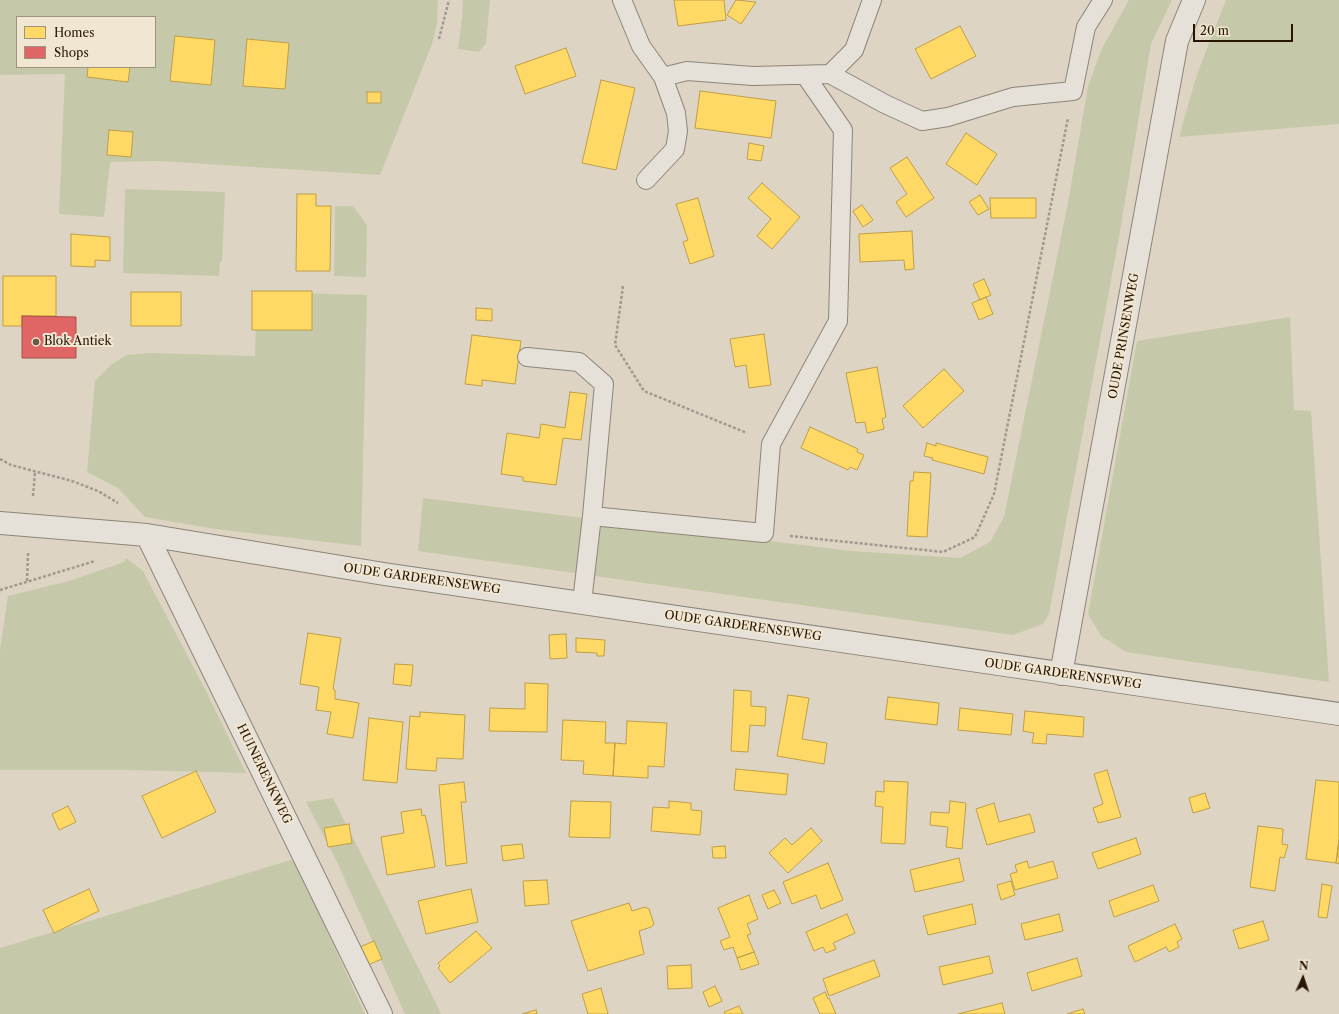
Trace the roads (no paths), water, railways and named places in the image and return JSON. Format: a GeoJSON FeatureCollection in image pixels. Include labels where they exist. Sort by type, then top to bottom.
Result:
{"type":"FeatureCollection","features":[{"type":"Feature","properties":{"kind":"street","name":"OUDE PRINSENWEG"},"geometry":{"type":"LineString","coordinates":[[1061,674],[1177,42],[1194,0]]}},
{"type":"Feature","properties":{"kind":"street","name":"OUDE GARDERENSEWEG"},"geometry":{"type":"LineString","coordinates":[[0,523],[147,534],[384,574],[1339,714]]}},
{"type":"Feature","properties":{"kind":"street","name":"HUINERENKWEG"},"geometry":{"type":"LineString","coordinates":[[147,534],[381,1014]]}},
{"type":"Feature","properties":{"kind":"lane"},"geometry":{"type":"LineString","coordinates":[[622,0],[641,46],[663,77],[676,113],[678,131],[675,149],[646,180]]}},
{"type":"Feature","properties":{"kind":"lane"},"geometry":{"type":"LineString","coordinates":[[830,74],[854,50],[872,0]]}},
{"type":"Feature","properties":{"kind":"lane"},"geometry":{"type":"LineString","coordinates":[[663,77],[687,71],[753,76],[830,74],[885,104],[922,121],[948,117],[1013,97],[1073,91],[1086,27],[1103,0]]}},
{"type":"Feature","properties":{"kind":"lane"},"geometry":{"type":"LineString","coordinates":[[592,516],[764,533],[771,444],[838,321],[843,130],[806,75]]}},
{"type":"Feature","properties":{"kind":"lane"},"geometry":{"type":"LineString","coordinates":[[527,357],[579,362],[604,384],[592,516],[582,602]]}},
{"type":"Feature","properties":{"kind":"place","name":"Blok Antiek"},"geometry":{"type":"Point","coordinates":[36,342]}}]}
